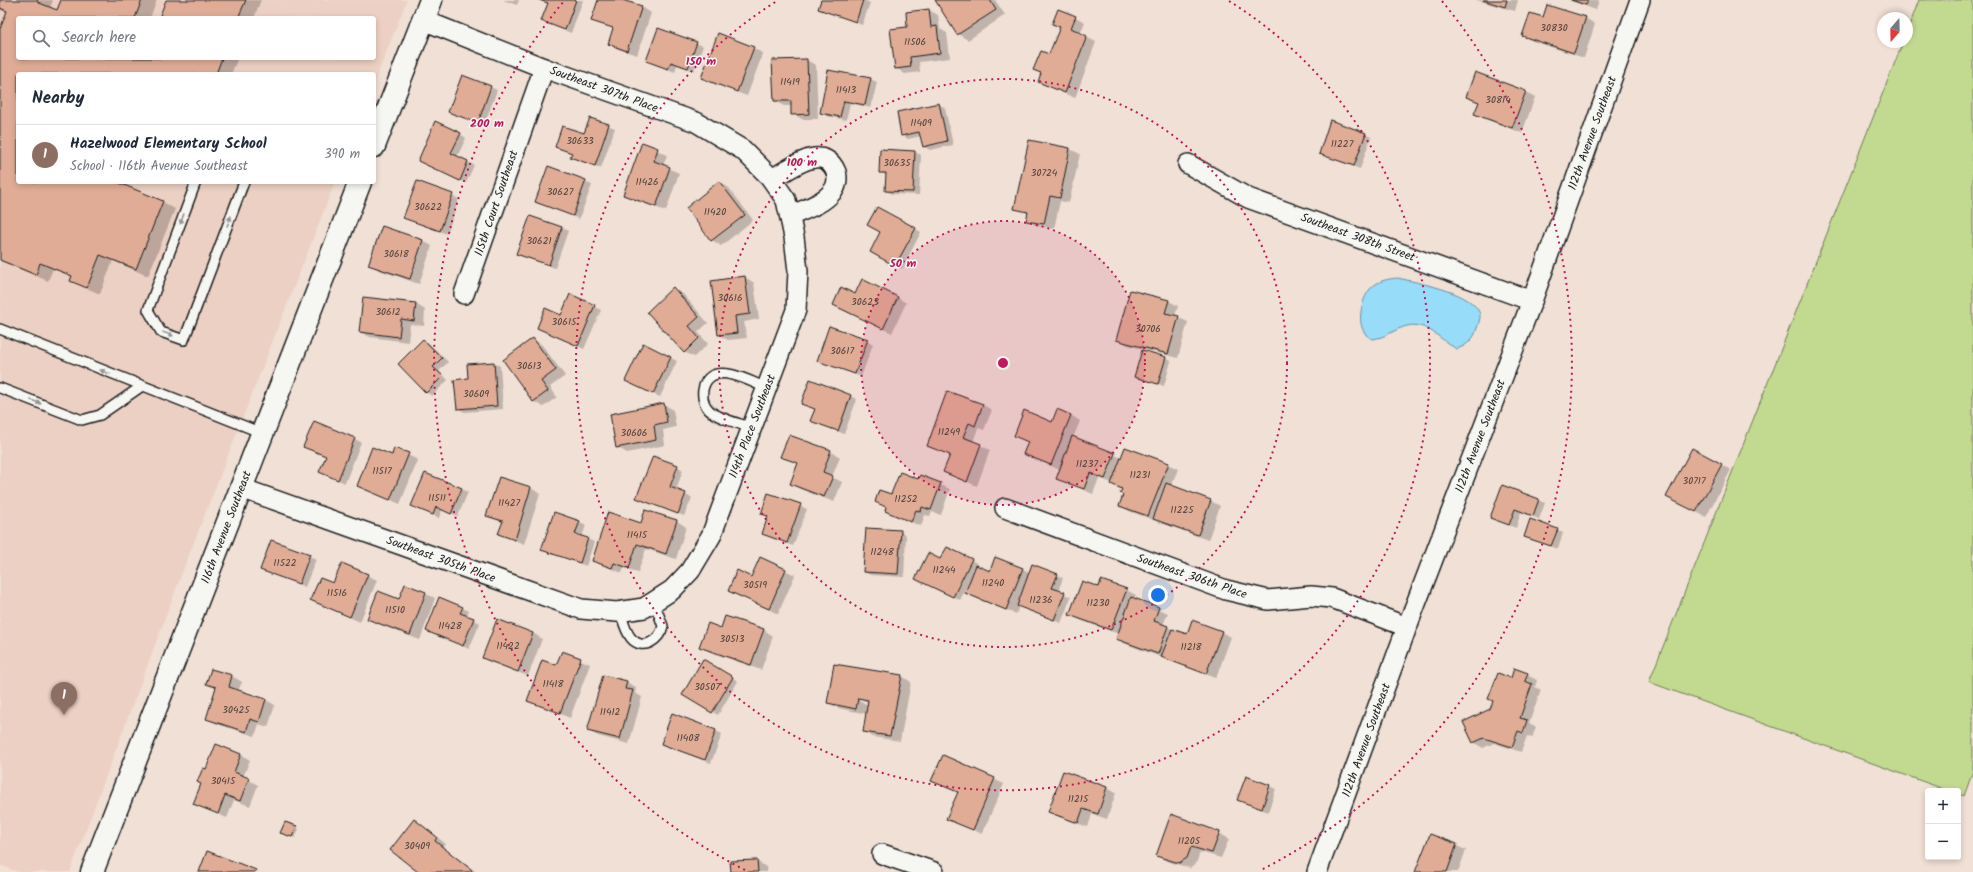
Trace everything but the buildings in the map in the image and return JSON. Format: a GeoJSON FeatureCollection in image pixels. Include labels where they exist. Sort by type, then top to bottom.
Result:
{"type":"FeatureCollection","features":[{"type":"Feature","properties":{"kind":"street"},"geometry":{"type":"LineString","coordinates":[[376,140],[431,0]]}},
{"type":"Feature","properties":{"kind":"street","name":"112th Avenue Southeast"},"geometry":{"type":"LineString","coordinates":[[1318,872],[1407,627],[1532,300],[1640,0]]}},
{"type":"Feature","properties":{"kind":"street","name":"Southeast 307th Place"},"geometry":{"type":"LineString","coordinates":[[423,20],[544,68],[696,122],[743,150],[772,179],[788,208]]}},
{"type":"Feature","properties":{"kind":"street","name":"115th Court Southeast"},"geometry":{"type":"LineString","coordinates":[[464,294],[544,68]]}},
{"type":"Feature","properties":{"kind":"street"},"geometry":{"type":"LineString","coordinates":[[772,179],[812,157],[820,157],[828,161],[834,167],[837,175],[837,184],[827,197],[788,208]]}},
{"type":"Feature","properties":{"kind":"street","name":"Southeast 308th Street"},"geometry":{"type":"LineString","coordinates":[[1188,164],[1248,198],[1532,300]]}},
{"type":"Feature","properties":{"kind":"street","name":"116th Avenue Southeast"},"geometry":{"type":"LineString","coordinates":[[92,872],[359,184]]}},
{"type":"Feature","properties":{"kind":"street","name":"114th Place Southeast"},"geometry":{"type":"LineString","coordinates":[[649,605],[672,590],[690,571],[711,536],[796,310],[798,271],[788,208]]}},
{"type":"Feature","properties":{"kind":"street","name":"Southeast 305th Place"},"geometry":{"type":"LineString","coordinates":[[241,488],[581,609],[620,612],[649,605]]}},
{"type":"Feature","properties":{"kind":"street","name":"Southeast 306th Place"},"geometry":{"type":"LineString","coordinates":[[1005,508],[1226,590],[1268,600],[1311,596],[1332,598],[1407,627]]}},
{"type":"Feature","properties":{"kind":"street"},"geometry":{"type":"LineString","coordinates":[[882,854],[934,872]]}},
{"type":"Feature","properties":{"kind":"lane"},"geometry":{"type":"LineString","coordinates":[[195,184],[148,310],[161,332],[184,340],[243,184]]}},
{"type":"Feature","properties":{"kind":"lane"},"geometry":{"type":"LineString","coordinates":[[0,329],[262,433]]}},
{"type":"Feature","properties":{"kind":"lane"},"geometry":{"type":"LineString","coordinates":[[752,428],[710,410],[704,404],[702,395],[704,387],[712,377],[724,373],[732,374],[766,388]]}},
{"type":"Feature","properties":{"kind":"lane"},"geometry":{"type":"LineString","coordinates":[[0,388],[82,420],[100,414],[142,386]]}},
{"type":"Feature","properties":{"kind":"lane"},"geometry":{"type":"LineString","coordinates":[[620,612],[628,633],[632,639],[638,643],[645,644],[658,638],[663,626],[649,605]]}},
{"type":"Feature","properties":{"kind":"shaded area"},"geometry":{"type":"Polygon","coordinates":[[[0,0],[407,0],[376,78],[376,72],[16,72],[16,184],[334,184],[185,565],[70,872],[18,872],[0,865],[0,0]]]}},
{"type":"Feature","properties":{"kind":"green space"},"geometry":{"type":"Polygon","coordinates":[[[1919,0],[1973,0],[1973,771],[1964,796],[1961,795],[1961,788],[1941,788],[1649,682],[1901,48],[1913,48],[1913,16],[1919,0]]]}},
{"type":"Feature","properties":{"kind":"water"},"geometry":{"type":"Polygon","coordinates":[[[1398,278],[1429,285],[1453,293],[1472,303],[1478,310],[1480,317],[1476,332],[1470,341],[1457,349],[1427,329],[1414,325],[1402,327],[1377,338],[1372,339],[1366,335],[1362,328],[1361,322],[1361,309],[1365,296],[1372,287],[1381,281],[1398,278]]]}},
{"type":"Feature","properties":{"kind":"place","name":"Hazelwood Elementary School"},"geometry":{"type":"Point","coordinates":[64,715]}}]}
